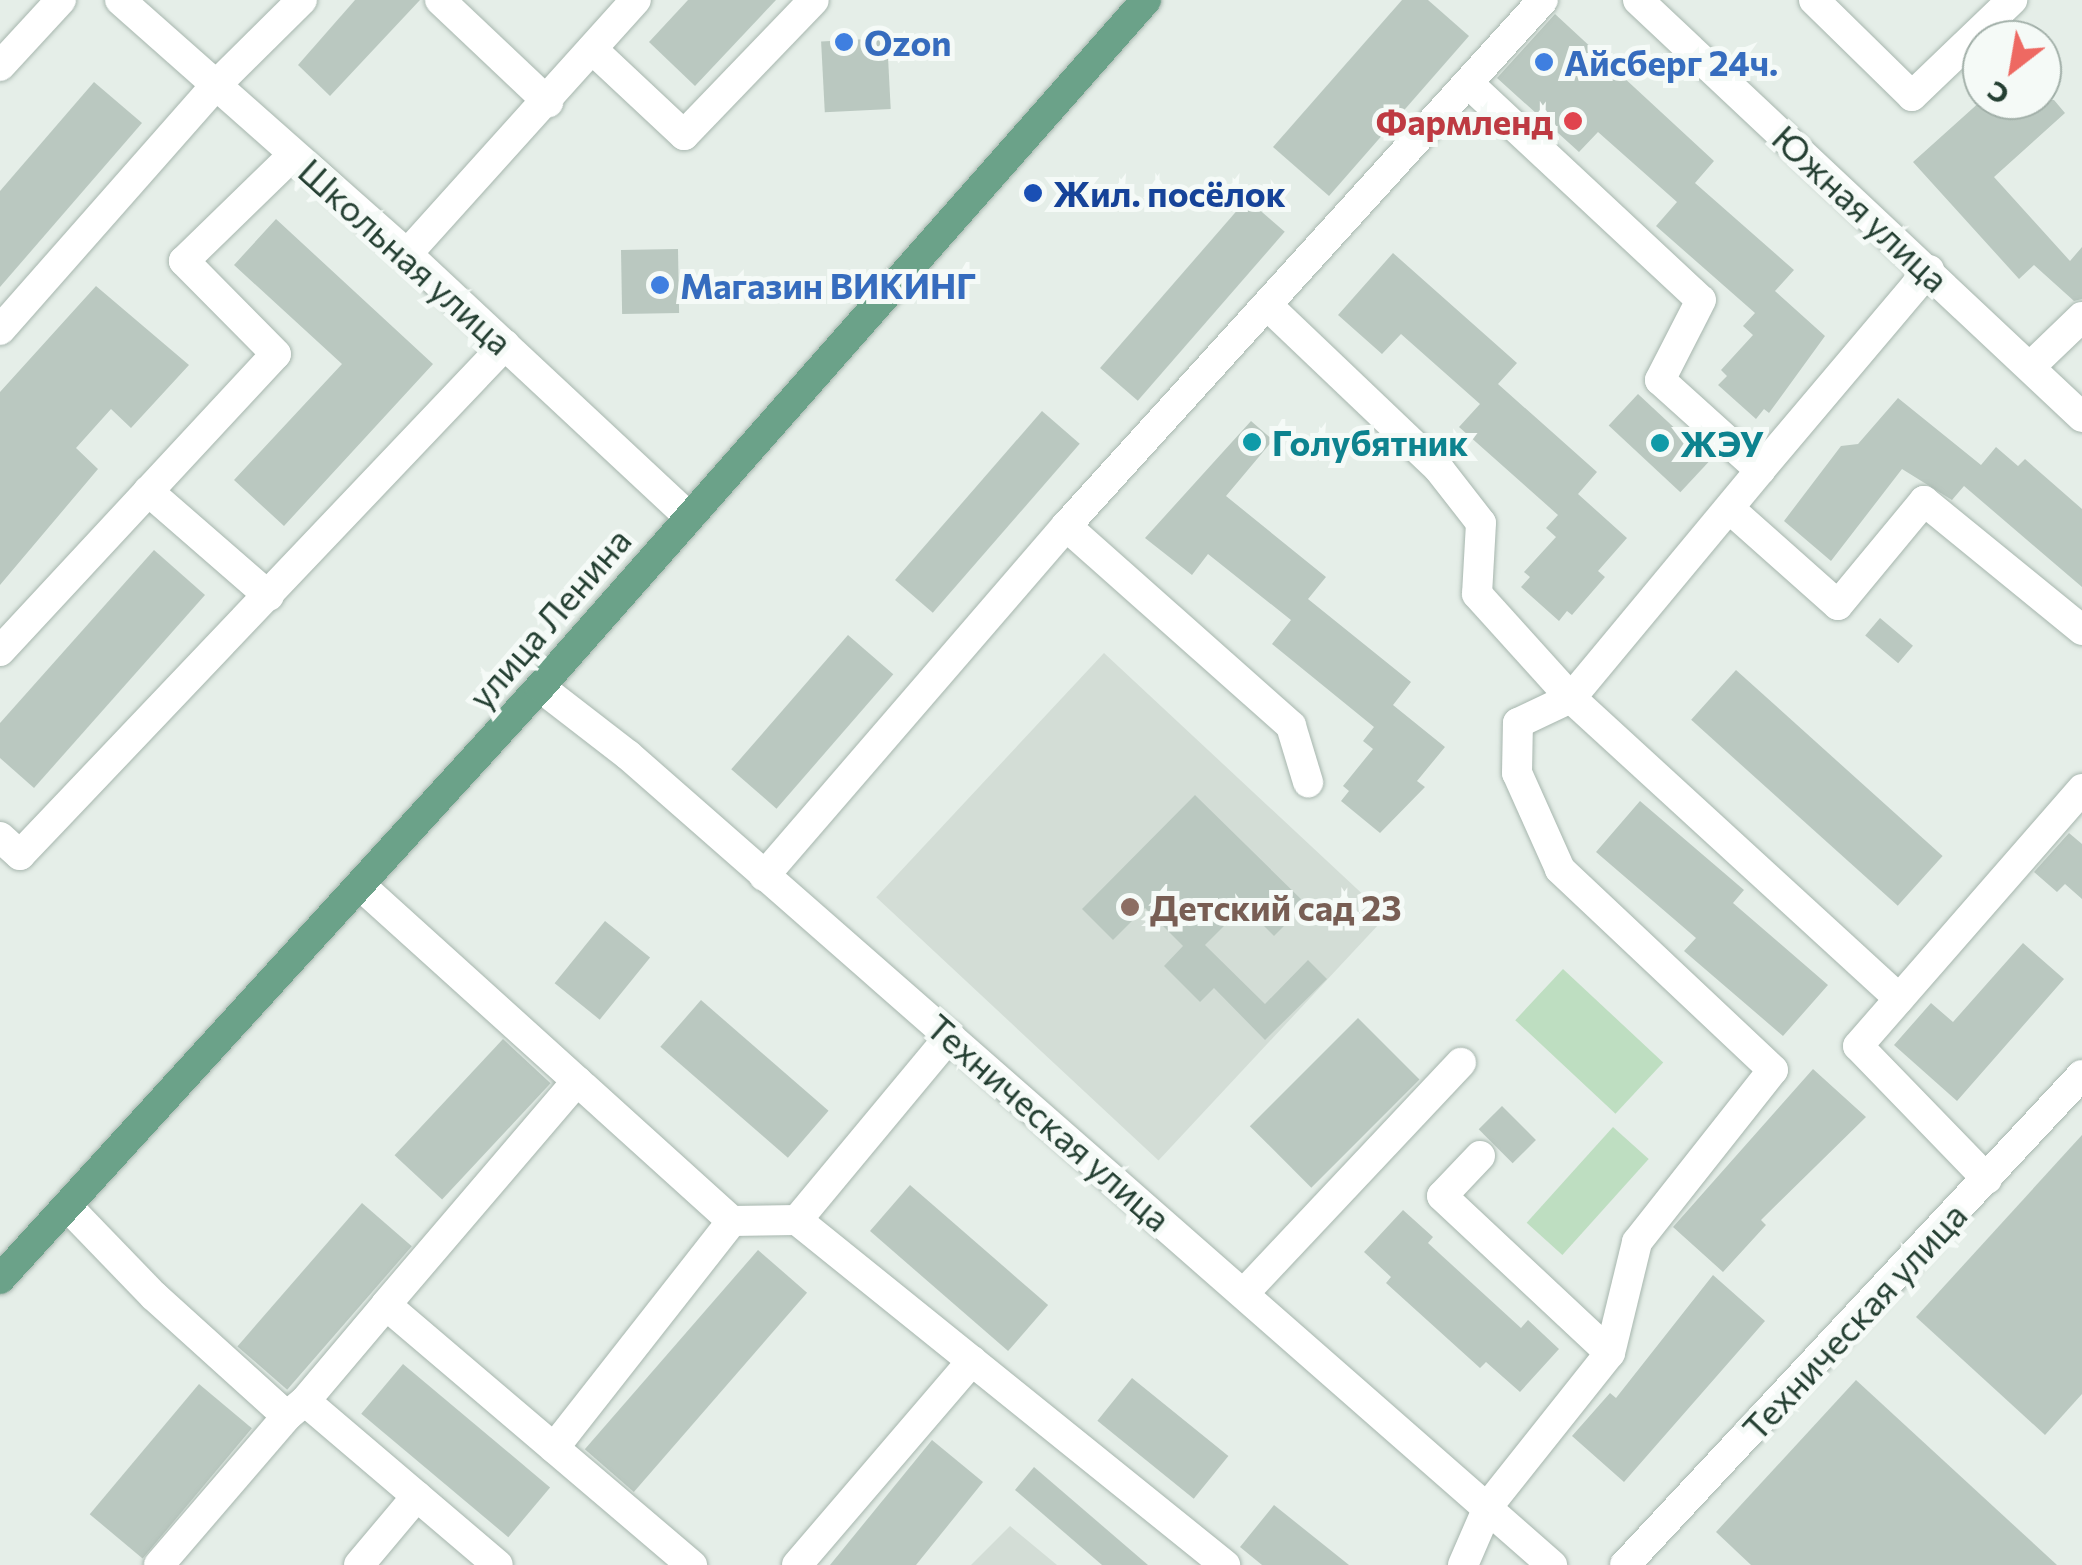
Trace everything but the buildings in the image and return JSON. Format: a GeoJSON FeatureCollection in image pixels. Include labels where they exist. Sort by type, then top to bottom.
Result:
{"type":"FeatureCollection","features":[{"type":"Feature","properties":{"kind":"main road","name":"улица Ленина"},"geometry":{"type":"LineString","coordinates":[[0,1279],[540,688],[1146,0]]}},
{"type":"Feature","properties":{"kind":"street"},"geometry":{"type":"LineString","coordinates":[[0,66],[62,0]]}},
{"type":"Feature","properties":{"kind":"street","name":"Школьная улица"},"geometry":{"type":"LineString","coordinates":[[120,0],[407,254],[688,516]]}},
{"type":"Feature","properties":{"kind":"street"},"geometry":{"type":"LineString","coordinates":[[0,330],[216,85],[302,0]]}},
{"type":"Feature","properties":{"kind":"street"},"geometry":{"type":"LineString","coordinates":[[440,0],[548,102]]}},
{"type":"Feature","properties":{"kind":"street"},"geometry":{"type":"LineString","coordinates":[[407,254],[636,0]]}},
{"type":"Feature","properties":{"kind":"street"},"geometry":{"type":"LineString","coordinates":[[592,49],[684,135],[814,0]]}},
{"type":"Feature","properties":{"kind":"street"},"geometry":{"type":"LineString","coordinates":[[764,876],[1066,526],[1543,0]]}},
{"type":"Feature","properties":{"kind":"street","name":"Южная улица"},"geometry":{"type":"LineString","coordinates":[[1638,0],[1930,270],[2082,417]]}},
{"type":"Feature","properties":{"kind":"street"},"geometry":{"type":"LineString","coordinates":[[1814,0],[1912,96],[2012,0]]}},
{"type":"Feature","properties":{"kind":"street"},"geometry":{"type":"LineString","coordinates":[[1468,84],[1700,300],[1660,380],[1760,470]]}},
{"type":"Feature","properties":{"kind":"street"},"geometry":{"type":"LineString","coordinates":[[0,651],[276,354],[184,262],[293,154]]}},
{"type":"Feature","properties":{"kind":"street"},"geometry":{"type":"LineString","coordinates":[[1463,1565],[1489,1505],[1610,1354],[1638,1242],[1773,1070],[1560,869],[1517,773],[1518,723],[1571,698],[1930,270]]}},
{"type":"Feature","properties":{"kind":"street"},"geometry":{"type":"LineString","coordinates":[[1268,306],[1450,482],[1480,523],[1477,594],[1571,698],[1899,999]]}},
{"type":"Feature","properties":{"kind":"street"},"geometry":{"type":"LineString","coordinates":[[2030,367],[2082,317]]}},
{"type":"Feature","properties":{"kind":"street"},"geometry":{"type":"LineString","coordinates":[[0,836],[20,855],[504,345]]}},
{"type":"Feature","properties":{"kind":"street"},"geometry":{"type":"LineString","coordinates":[[148,492],[268,596]]}},
{"type":"Feature","properties":{"kind":"street"},"geometry":{"type":"LineString","coordinates":[[1731,510],[1838,605],[1924,502],[2082,630]]}},
{"type":"Feature","properties":{"kind":"street"},"geometry":{"type":"LineString","coordinates":[[1066,526],[1292,726],[1308,782]]}},
{"type":"Feature","properties":{"kind":"street","name":"Техническая улица"},"geometry":{"type":"LineString","coordinates":[[540,688],[950,1036],[1489,1505],[1552,1565]]}},
{"type":"Feature","properties":{"kind":"street"},"geometry":{"type":"LineString","coordinates":[[1988,1179],[1858,1046],[2082,789]]}},
{"type":"Feature","properties":{"kind":"street"},"geometry":{"type":"LineString","coordinates":[[360,885],[732,1221],[796,1220],[1225,1565]]}},
{"type":"Feature","properties":{"kind":"street"},"geometry":{"type":"LineString","coordinates":[[796,1220],[950,1036]]}},
{"type":"Feature","properties":{"kind":"street"},"geometry":{"type":"LineString","coordinates":[[1245,1292],[1462,1064]]}},
{"type":"Feature","properties":{"kind":"street","name":"Техническая улица"},"geometry":{"type":"LineString","coordinates":[[1624,1565],[2082,1075]]}},
{"type":"Feature","properties":{"kind":"street"},"geometry":{"type":"LineString","coordinates":[[160,1565],[577,1081]]}},
{"type":"Feature","properties":{"kind":"street"},"geometry":{"type":"LineString","coordinates":[[1480,1156],[1442,1196],[1610,1354]]}},
{"type":"Feature","properties":{"kind":"street"},"geometry":{"type":"LineString","coordinates":[[66,1206],[296,1408],[417,1496],[498,1565]]}},
{"type":"Feature","properties":{"kind":"street"},"geometry":{"type":"LineString","coordinates":[[554,1448],[732,1221]]}},
{"type":"Feature","properties":{"kind":"street"},"geometry":{"type":"LineString","coordinates":[[386,1305],[692,1565]]}},
{"type":"Feature","properties":{"kind":"street"},"geometry":{"type":"LineString","coordinates":[[797,1565],[972,1361]]}},
{"type":"Feature","properties":{"kind":"street"},"geometry":{"type":"LineString","coordinates":[[358,1565],[417,1496]]}},
{"type":"Feature","properties":{"kind":"shaded area","name":"Детский сад 23"},"geometry":{"type":"Polygon","coordinates":[[[1104,653],[1386,916],[1159,1161],[876,897],[1104,653]]]}},
{"type":"Feature","properties":{"kind":"shaded area"},"geometry":{"type":"Polygon","coordinates":[[[1010,1526],[1057,1565],[971,1565],[1010,1526]]]}},
{"type":"Feature","properties":{"kind":"green space"},"geometry":{"type":"Polygon","coordinates":[[[1563,969],[1663,1062],[1615,1114],[1515,1020],[1563,969]]]}},
{"type":"Feature","properties":{"kind":"green space"},"geometry":{"type":"Polygon","coordinates":[[[1613,1127],[1649,1159],[1562,1255],[1527,1223],[1613,1127]]]}},
{"type":"Feature","properties":{"kind":"place","name":"Ozon"},"geometry":{"type":"Point","coordinates":[844,42]}},
{"type":"Feature","properties":{"kind":"place","name":"Айсберг 24ч."},"geometry":{"type":"Point","coordinates":[1544,62]}},
{"type":"Feature","properties":{"kind":"place","name":"Фармленд"},"geometry":{"type":"Point","coordinates":[1573,121]}},
{"type":"Feature","properties":{"kind":"place","name":"Жил. посёлок"},"geometry":{"type":"Point","coordinates":[1033,193]}},
{"type":"Feature","properties":{"kind":"place","name":"Магазин ВИКИНГ"},"geometry":{"type":"Point","coordinates":[660,285]}},
{"type":"Feature","properties":{"kind":"place","name":"Голубятник"},"geometry":{"type":"Point","coordinates":[1252,442]}},
{"type":"Feature","properties":{"kind":"place","name":"ЖЭУ"},"geometry":{"type":"Point","coordinates":[1660,443]}},
{"type":"Feature","properties":{"kind":"place","name":"Детский сад 23"},"geometry":{"type":"Point","coordinates":[1130,907]}}]}
